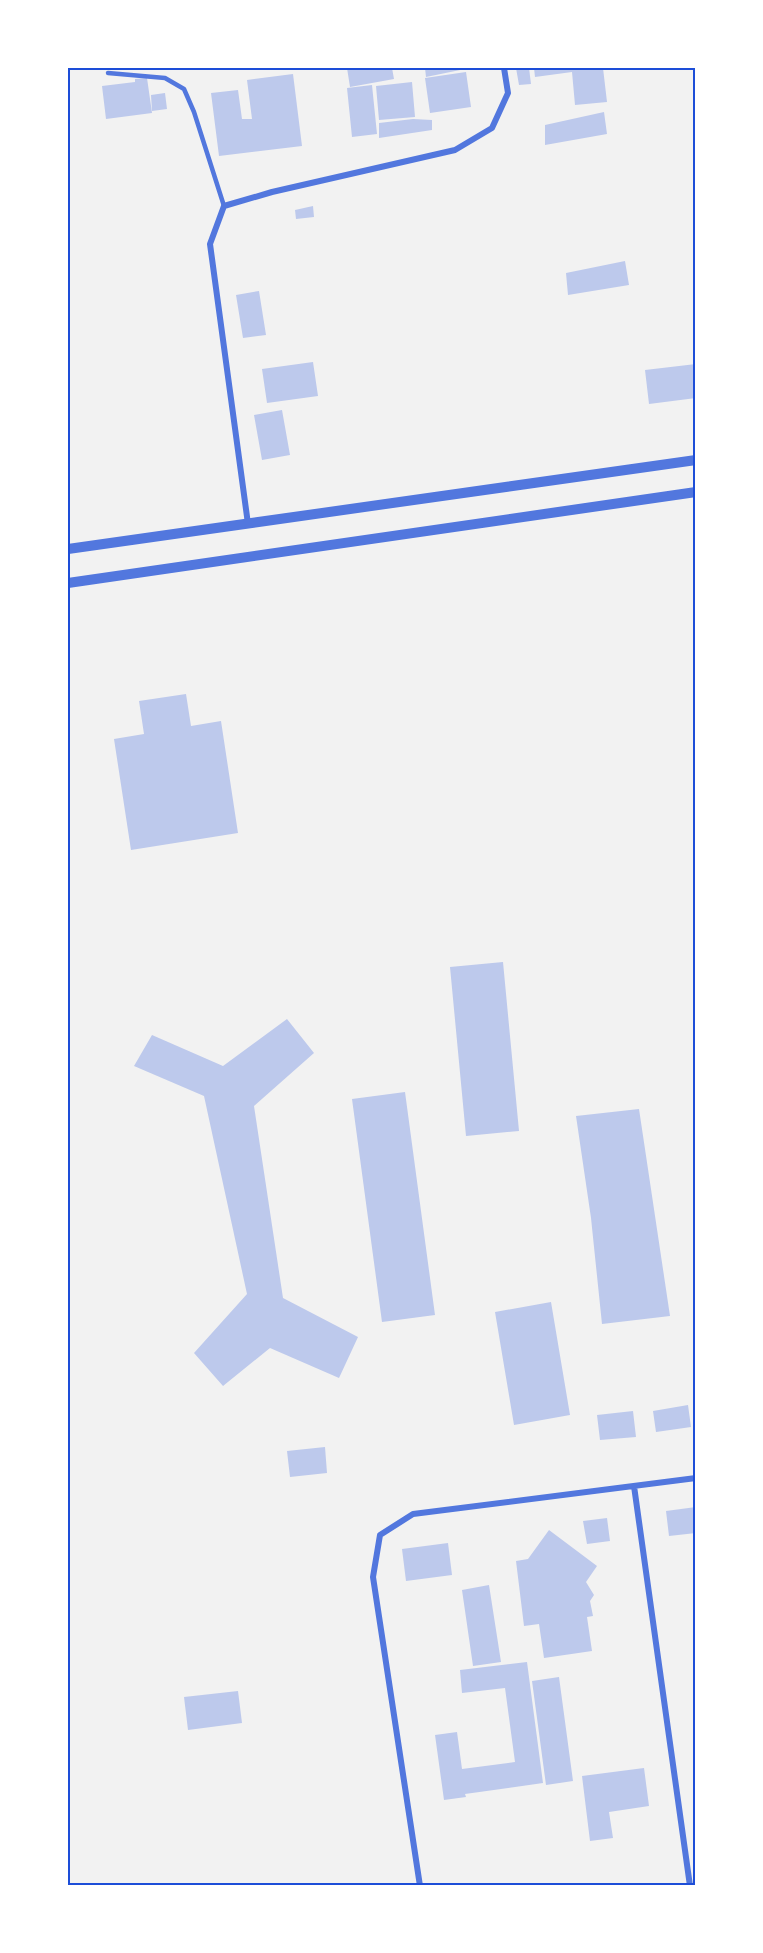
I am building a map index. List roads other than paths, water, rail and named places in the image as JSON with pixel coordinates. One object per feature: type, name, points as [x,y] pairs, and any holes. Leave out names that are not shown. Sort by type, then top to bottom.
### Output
[{"type":"street","points":[[248,524],[210,244],[224,206],[272,192],[455,150],[492,128],[508,93],[504,68]]},
{"type":"street","points":[[68,549],[696,460]]},
{"type":"street","points":[[68,583],[696,492]]},
{"type":"street","points":[[420,1886],[373,1576],[380,1535],[413,1514],[696,1478]]},
{"type":"street","points":[[634,1486],[690,1886]]},
{"type":"lane","points":[[108,73],[165,78],[184,89],[194,112],[224,206]]}]
